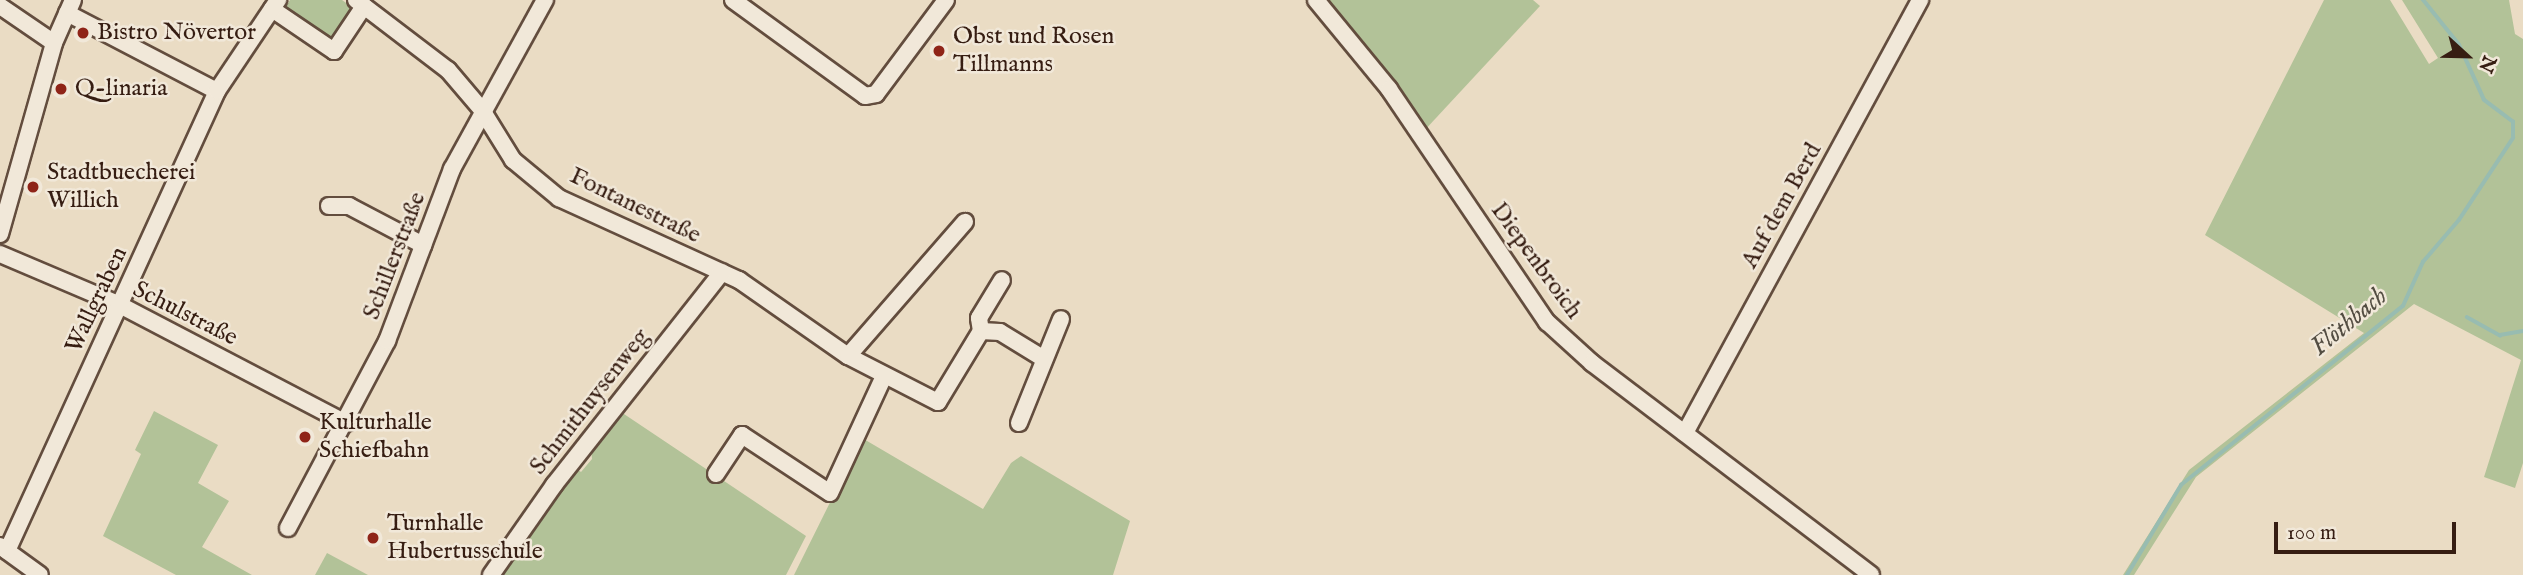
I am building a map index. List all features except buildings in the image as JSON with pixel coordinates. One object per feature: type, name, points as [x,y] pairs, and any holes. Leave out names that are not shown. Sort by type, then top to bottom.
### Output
[{"type":"street","name":"Schillerstraße","points":[[288,528],[346,423],[387,341],[423,245],[482,110],[545,0]]},
{"type":"street","points":[[733,0],[865,96],[876,94],[946,0]]},
{"type":"street","name":"Diepenbroich","points":[[1316,0],[1389,89],[1547,322],[1685,433],[1871,575]]},
{"type":"street","name":"Auf dem Berd","points":[[1685,433],[1920,0]]},
{"type":"street","points":[[275,3],[334,51],[363,5]]},
{"type":"street","name":"Wallgraben","points":[[4,548],[120,305],[217,91],[275,3]]},
{"type":"street","name":"Fontanestraße","points":[[363,5],[448,70],[482,110],[513,160],[559,198],[636,237],[722,272],[848,356],[884,376],[900,379],[938,402],[981,331],[979,318],[1002,280]]},
{"type":"street","points":[[0,6],[54,43]]},
{"type":"street","points":[[0,234],[54,43],[70,7],[217,91]]},
{"type":"street","points":[[329,206],[349,206],[423,245]]},
{"type":"street","points":[[848,356],[964,222]]},
{"type":"street","name":"Schulstraße","points":[[0,254],[120,305],[346,423]]},
{"type":"street","name":"Schmithuysenweg","points":[[495,569],[722,272]]},
{"type":"street","points":[[1019,423],[1060,319]]},
{"type":"street","points":[[981,331],[1000,332],[1044,359]]},
{"type":"street","points":[[716,474],[742,435],[830,493],[884,376]]},
{"type":"street","points":[[4,548],[40,575]]},
{"type":"green space","points":[[290,0],[342,0],[356,10],[333,46],[283,11]]},
{"type":"green space","points":[[1323,0],[1533,0],[1540,6],[1423,132]]},
{"type":"green space","points":[[2324,0],[2390,0],[2429,64],[2438,58],[2402,0],[2509,0],[2515,34],[2523,39],[2523,463],[2515,488],[2484,477],[2521,360],[2414,304],[2196,477],[2134,575],[2123,575],[2189,470],[2364,333],[2205,235]]},
{"type":"green space","points":[[618,410],[806,536],[786,575],[497,575],[573,466],[581,472],[592,459],[591,448]]},
{"type":"green space","points":[[154,411],[218,445],[198,483],[229,501],[202,547],[252,575],[176,575],[103,536],[141,454],[135,450]]},
{"type":"green space","points":[[862,438],[983,509],[1011,463],[1021,456],[1130,521],[1113,575],[794,575]]},
{"type":"green space","points":[[327,553],[368,575],[315,575]]},
{"type":"waterway","name":"Flöthbach","points":[[2127,575],[2181,485],[2403,306],[2423,262],[2459,220],[2513,138],[2513,122],[2484,100],[2459,45],[2423,0]]},
{"type":"waterway","points":[[2467,317],[2500,335],[2523,331]]},
{"type":"place","name":"Bistro Növertor","points":[[83,33]]},
{"type":"place","name":"Obst und Rosen Tillmanns","points":[[939,51]]},
{"type":"place","name":"Q-linaria","points":[[61,89]]},
{"type":"place","name":"Stadtbuecherei Willich","points":[[33,187]]},
{"type":"place","name":"Kulturhalle Schiefbahn","points":[[305,437]]},
{"type":"place","name":"Turnhalle Hubertusschule","points":[[373,538]]}]
